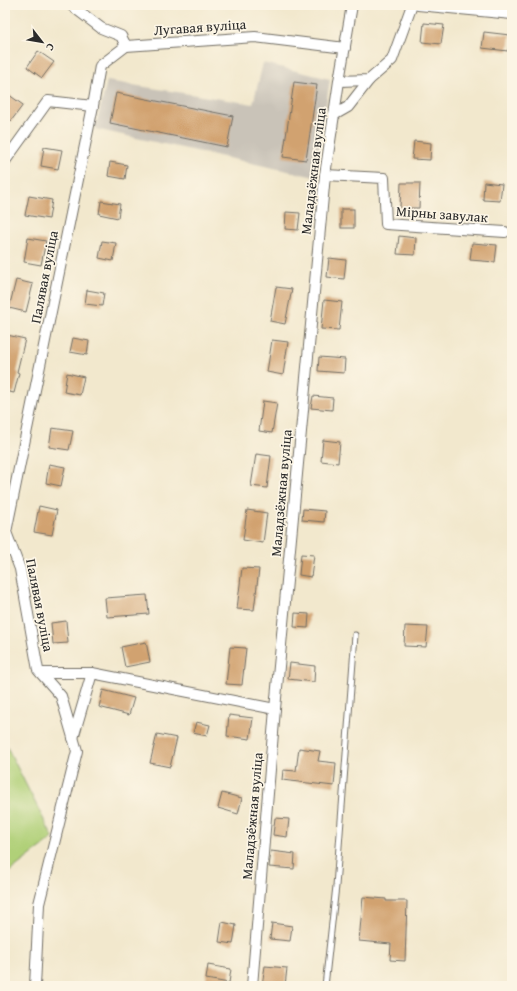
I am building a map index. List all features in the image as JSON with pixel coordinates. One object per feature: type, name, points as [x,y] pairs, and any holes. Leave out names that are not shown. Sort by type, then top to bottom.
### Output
[{"type":"street","points":[[71,5],[101,28],[121,36],[126,46]]},
{"type":"street","name":"Маладзёжная вуліца","points":[[252,986],[275,709],[325,175],[352,5]]},
{"type":"street","points":[[334,115],[348,106],[369,80],[392,60],[412,5]]},
{"type":"street","points":[[418,5],[512,14]]},
{"type":"street","name":"Лугавая вуліца","points":[[126,46],[255,37],[345,48]]},
{"type":"street","name":"Палявая вуліца","points":[[35,986],[39,904],[77,751],[61,696],[38,670],[20,569],[10,554],[6,532],[100,66],[126,46]]},
{"type":"street","points":[[339,81],[369,80]]},
{"type":"street","points":[[5,161],[48,101],[93,106]]},
{"type":"street","name":"Мірны завулак","points":[[325,175],[384,178],[386,224],[505,232]]},
{"type":"street","points":[[41,673],[92,673],[275,709]]},
{"type":"street","points":[[73,738],[92,673]]},
{"type":"lane","points":[[325,986],[336,886],[355,635]]},
{"type":"shaded area","points":[[263,63],[330,79],[315,177],[95,129],[107,81],[253,104]]},
{"type":"green space","points":[[5,743],[53,838],[5,875]]},
{"type":"building","points":[[424,23],[444,25],[441,44],[422,42]]},
{"type":"building","points":[[484,32],[510,35],[508,51],[482,48]]},
{"type":"building","points":[[38,51],[54,62],[42,78],[27,67]]},
{"type":"building","points":[[294,82],[317,85],[306,160],[283,157]]},
{"type":"building","points":[[5,92],[23,105],[11,121],[5,116]]},
{"type":"building","points":[[116,93],[233,116],[227,147],[110,123]]},
{"type":"building","points":[[414,141],[431,143],[430,160],[412,159]]},
{"type":"building","points":[[44,147],[62,150],[58,169],[41,166]]},
{"type":"building","points":[[110,162],[127,165],[125,179],[108,176]]},
{"type":"building","points":[[484,182],[502,184],[500,201],[483,200]]},
{"type":"building","points":[[401,183],[420,183],[419,208],[400,208]]},
{"type":"building","points":[[29,196],[52,200],[49,219],[25,215]]},
{"type":"building","points":[[101,201],[120,204],[118,218],[99,214]]},
{"type":"building","points":[[341,209],[354,209],[354,228],[341,228]]},
{"type":"building","points":[[286,212],[300,213],[298,230],[285,229]]},
{"type":"building","points":[[399,236],[416,238],[415,255],[397,254]]},
{"type":"building","points":[[28,238],[46,241],[41,265],[24,262]]},
{"type":"building","points":[[102,241],[116,243],[113,261],[99,258]]},
{"type":"building","points":[[472,243],[497,245],[495,262],[470,260]]},
{"type":"building","points":[[329,258],[346,260],[344,279],[327,277]]},
{"type":"building","points":[[16,280],[33,284],[26,312],[9,308]]},
{"type":"building","points":[[276,287],[292,289],[285,324],[270,321]]},
{"type":"building","points":[[87,290],[104,293],[102,306],[85,304]]},
{"type":"building","points":[[324,300],[342,302],[339,330],[321,329]]},
{"type":"building","points":[[7,335],[25,339],[17,372],[19,373],[14,393],[5,391],[5,343]]},
{"type":"building","points":[[73,338],[89,341],[87,355],[70,352]]},
{"type":"building","points":[[272,340],[288,342],[283,375],[267,372]]},
{"type":"building","points":[[319,357],[345,359],[344,373],[318,371]]},
{"type":"building","points":[[67,373],[84,377],[80,395],[64,392]]},
{"type":"building","points":[[313,396],[333,398],[332,410],[311,408]]},
{"type":"building","points":[[263,401],[277,403],[272,433],[259,431]]},
{"type":"building","points":[[52,428],[73,431],[69,450],[49,447]]},
{"type":"building","points":[[323,440],[340,442],[338,463],[321,461]]},
{"type":"building","points":[[256,454],[271,456],[267,488],[251,486]]},
{"type":"building","points":[[49,464],[65,467],[61,486],[46,483]]},
{"type":"building","points":[[39,506],[57,510],[52,535],[34,532]]},
{"type":"building","points":[[303,509],[325,511],[324,522],[302,520]]},
{"type":"building","points":[[247,510],[267,513],[263,543],[243,540]]},
{"type":"building","points":[[301,554],[314,555],[311,577],[299,575]]},
{"type":"building","points":[[242,568],[259,569],[254,610],[237,609]]},
{"type":"building","points":[[147,595],[149,614],[107,617],[105,598]]},
{"type":"building","points":[[295,613],[309,614],[308,628],[294,627]]},
{"type":"building","points":[[66,621],[68,643],[53,644],[51,623]]},
{"type":"building","points":[[405,626],[428,627],[426,647],[404,646]]},
{"type":"building","points":[[146,642],[150,662],[125,667],[121,647]]},
{"type":"building","points":[[230,647],[246,648],[242,685],[226,684]]},
{"type":"building","points":[[290,663],[315,666],[314,682],[288,679]]},
{"type":"building","points":[[103,690],[134,698],[129,715],[99,707]]},
{"type":"building","points":[[229,715],[253,718],[250,739],[227,736]]},
{"type":"building","points":[[196,722],[210,725],[207,736],[193,733]]},
{"type":"building","points":[[157,734],[177,738],[170,767],[150,763]]},
{"type":"building","points":[[299,748],[320,751],[318,761],[336,763],[334,786],[282,780],[283,770],[296,771]]},
{"type":"building","points":[[222,793],[242,798],[238,814],[218,808]]},
{"type":"building","points":[[275,818],[289,819],[287,837],[273,835]]},
{"type":"building","points":[[271,851],[295,854],[294,869],[269,867]]},
{"type":"building","points":[[363,897],[386,899],[386,901],[407,901],[405,961],[390,960],[391,944],[359,941]]},
{"type":"building","points":[[222,922],[236,925],[233,944],[219,942]]},
{"type":"building","points":[[272,923],[292,926],[290,941],[270,939]]},
{"type":"building","points":[[208,965],[231,969],[229,983],[206,979]]},
{"type":"building","points":[[265,966],[287,968],[285,986],[262,986]]}]
